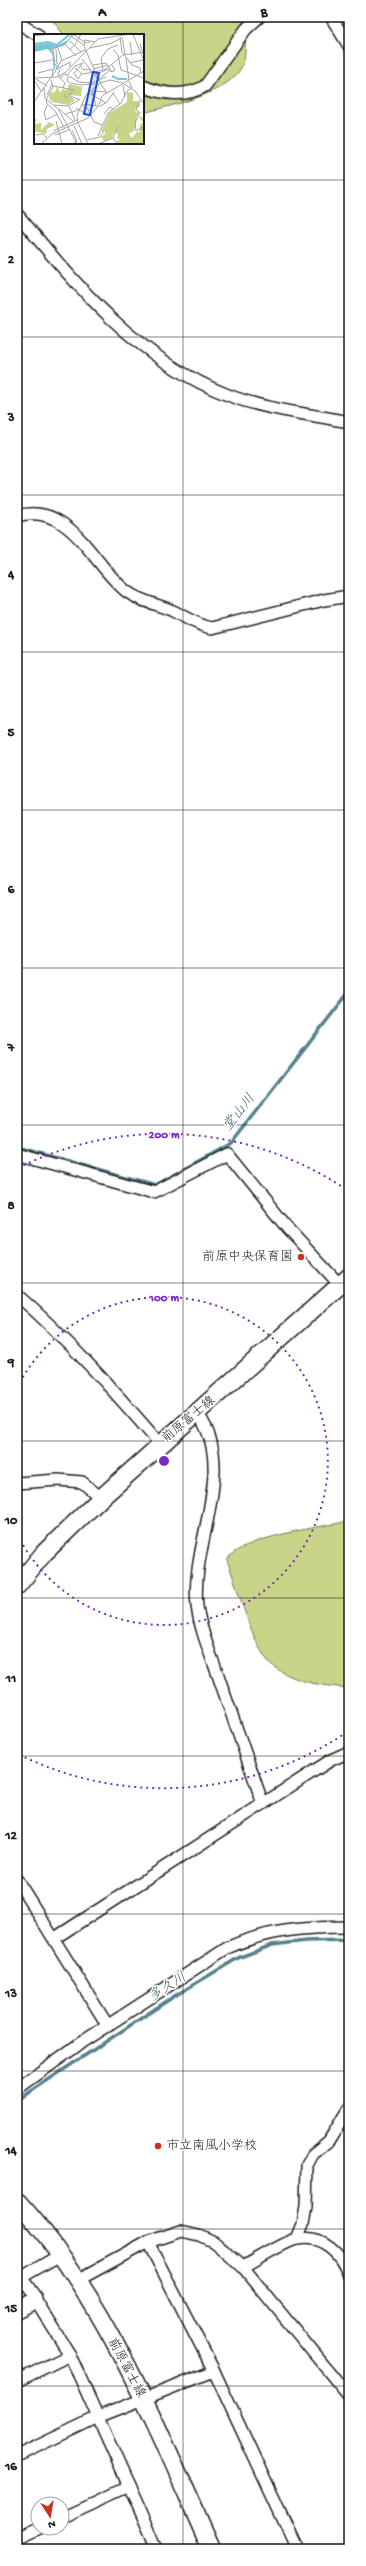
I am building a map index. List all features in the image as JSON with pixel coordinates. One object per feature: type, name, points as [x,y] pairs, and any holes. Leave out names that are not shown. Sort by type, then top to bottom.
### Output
[{"type":"main road","name":"前原富士線","points":[[17,1586],[44,1553],[101,1498],[160,1444],[198,1414],[345,1281]]},
{"type":"main road","name":"前原富士線","points":[[20,2207],[60,2254],[78,2280],[144,2399],[212,2549]]},
{"type":"street","points":[[144,86],[170,93],[182,94],[199,90],[205,86],[246,29],[258,17]]},
{"type":"street","points":[[331,17],[349,46]]},
{"type":"street","points":[[17,22],[36,34]]},
{"type":"street","points":[[17,214],[63,269],[97,305],[142,345],[166,362],[230,396],[349,422]]},
{"type":"street","points":[[17,516],[31,512],[45,514],[60,523],[85,545],[126,590],[145,602],[174,612],[197,625],[212,628],[324,600],[349,596]]},
{"type":"street","points":[[17,1154],[154,1192],[228,1154],[288,1229],[345,1281]]},
{"type":"street","points":[[17,1295],[44,1318],[160,1444]]},
{"type":"street","points":[[198,1414],[207,1426],[214,1448],[212,1489],[198,1576],[197,1605],[207,1645],[263,1804]]},
{"type":"street","points":[[17,1483],[58,1480],[82,1482],[101,1498]]},
{"type":"street","points":[[55,1938],[331,1760],[349,1752]]},
{"type":"street","points":[[17,1880],[55,1938],[108,2026]]},
{"type":"street","points":[[17,2089],[41,2070],[226,1948],[252,1937],[282,1930],[349,1927]]},
{"type":"street","points":[[296,2239],[303,2224],[306,2207],[307,2165],[313,2154],[329,2141],[349,2108]]},
{"type":"street","points":[[78,2280],[148,2242],[181,2231],[199,2235],[214,2242],[243,2267],[349,2396]]},
{"type":"street","points":[[243,2267],[296,2239],[322,2241],[332,2247],[343,2260],[349,2276]]},
{"type":"street","points":[[148,2242],[214,2370],[297,2549]]},
{"type":"street","points":[[17,2306],[36,2298],[19,2274],[60,2254]]},
{"type":"street","points":[[17,2312],[37,2302],[70,2355],[157,2549]]},
{"type":"street","points":[[17,2381],[70,2355]]},
{"type":"street","points":[[17,2456],[98,2417],[214,2370]]},
{"type":"street","points":[[70,2513],[129,2486]]},
{"type":"street","points":[[17,2538],[30,2532]]},
{"type":"green space","points":[[50,17],[245,17],[244,59],[243,64],[236,74],[214,91],[184,102],[144,113],[144,34],[63,34]]},
{"type":"green space","points":[[349,1521],[349,1688],[329,1686],[298,1679],[279,1670],[271,1664],[264,1656],[252,1631],[227,1560],[235,1552],[264,1539]]},
{"type":"waterway","name":"堂山川","points":[[17,1147],[155,1185],[231,1143],[349,992]]},
{"type":"waterway","name":"多久川","points":[[17,2102],[173,1997],[238,1958],[272,1945],[306,1941],[349,1940]]},
{"type":"place","name":"前原中央保育園","points":[[301,1257]]},
{"type":"place","name":"市立南風小学校","points":[[158,2146]]}]
